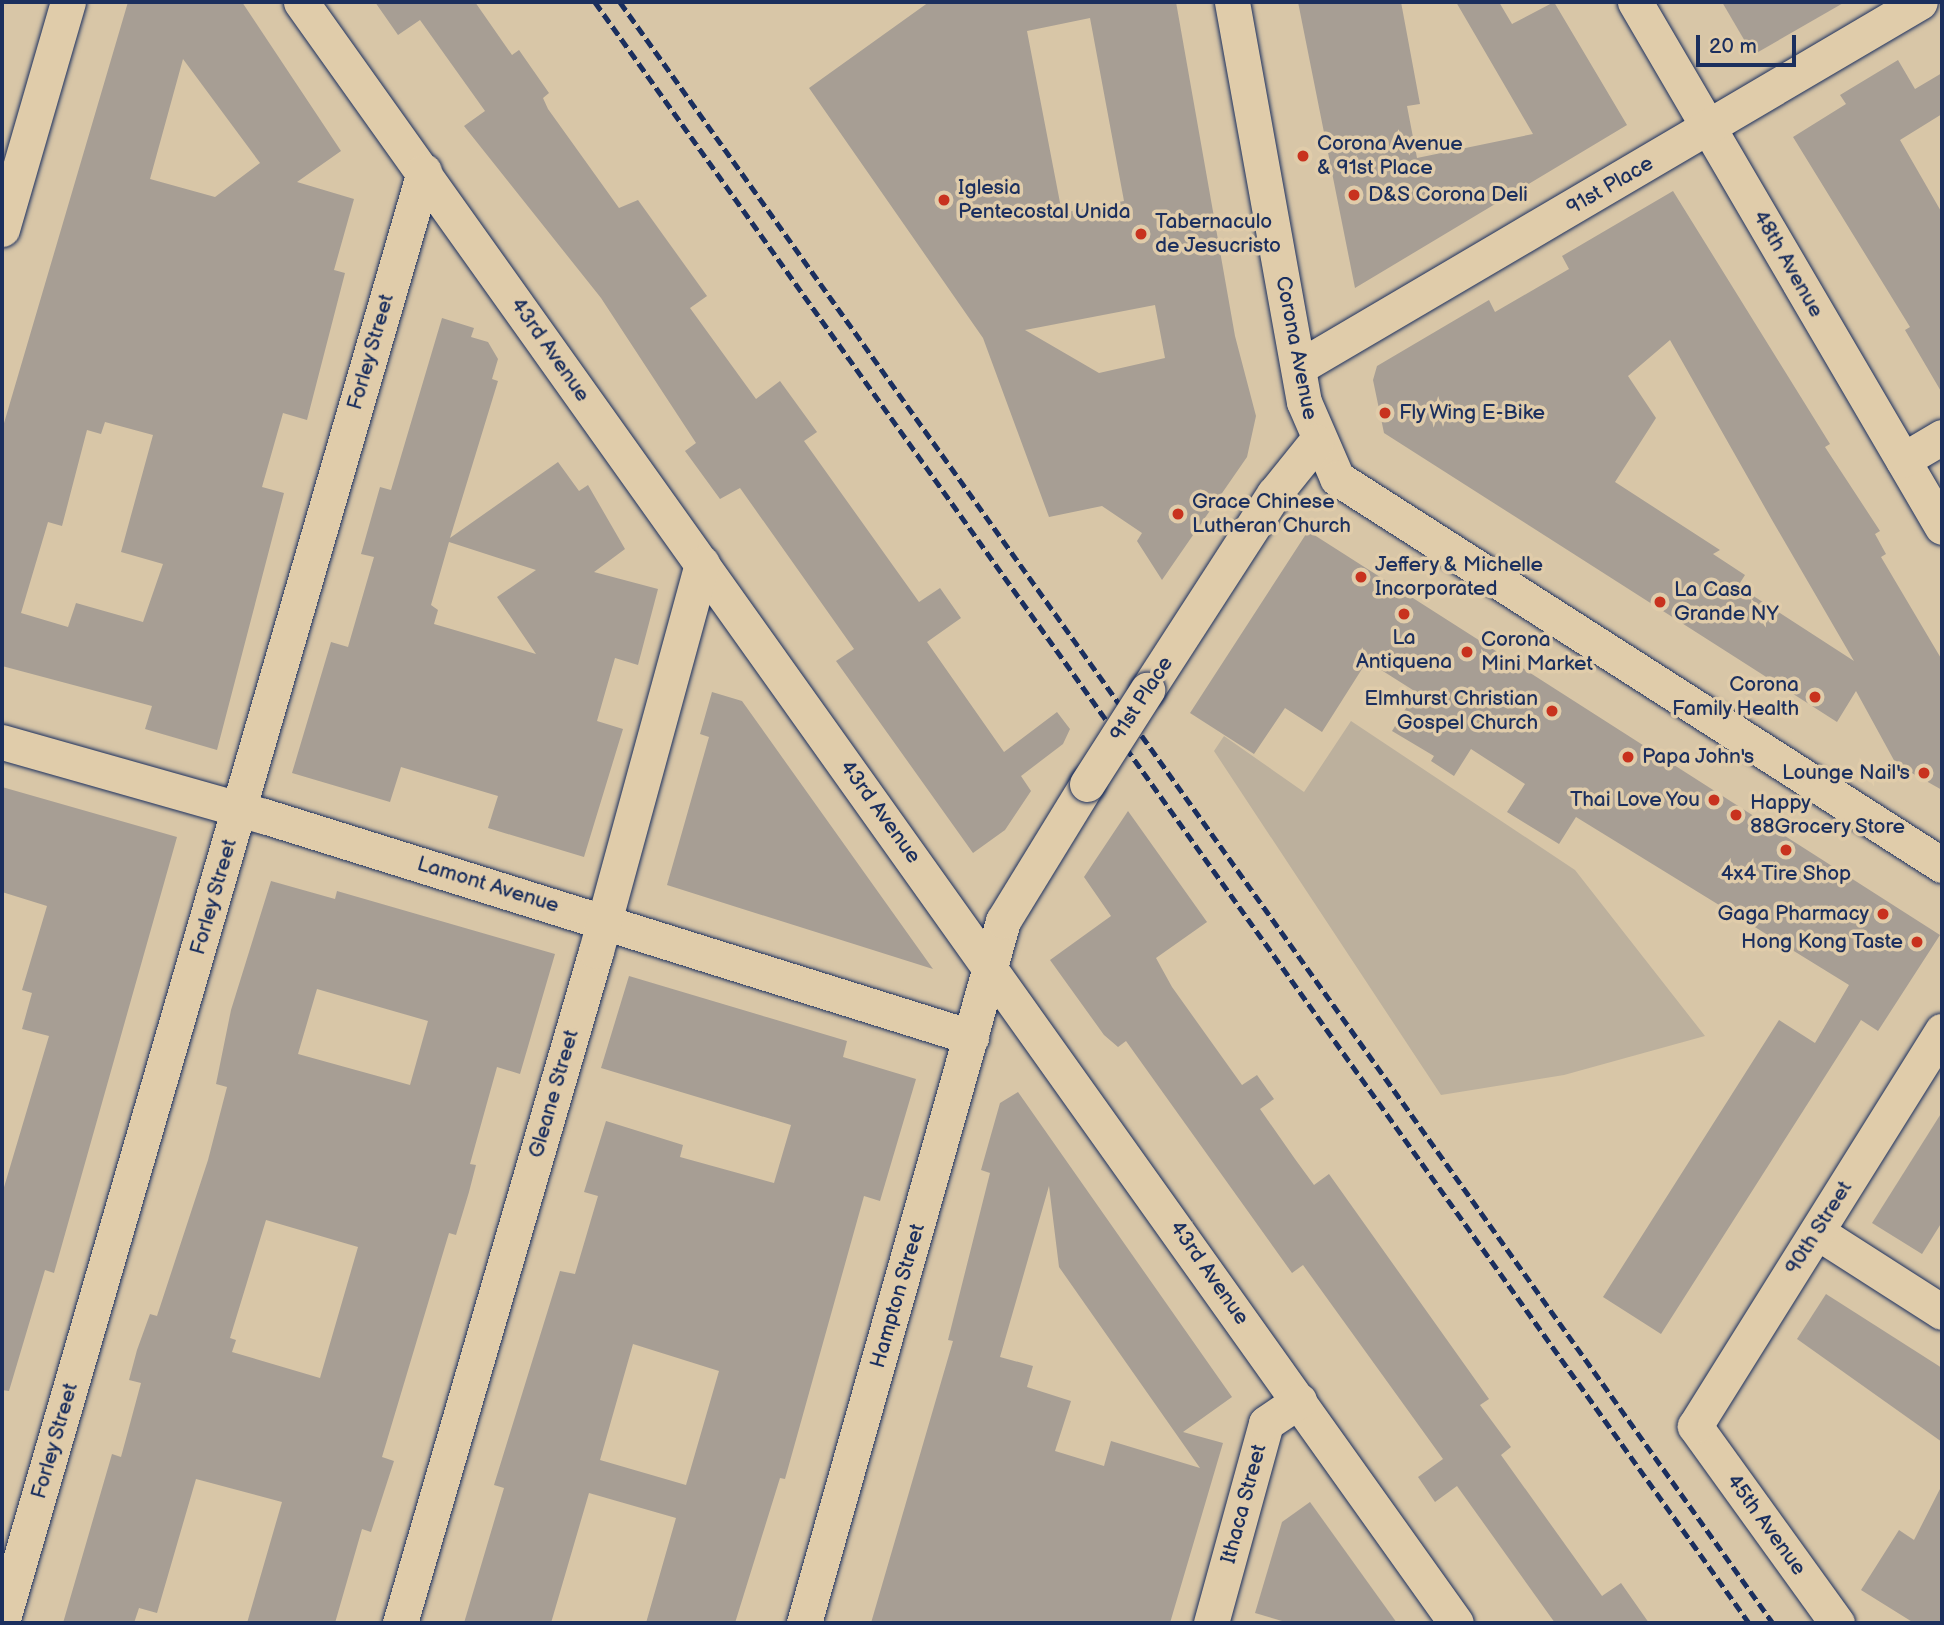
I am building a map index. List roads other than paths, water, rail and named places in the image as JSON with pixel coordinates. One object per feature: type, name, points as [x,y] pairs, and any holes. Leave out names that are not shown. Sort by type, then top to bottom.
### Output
[{"type":"street","points":[[2,229],[68,2]]},
{"type":"street","name":"43rd Avenue","points":[[301,2],[424,170],[1456,1623]]},
{"type":"street","name":"Corona Avenue","points":[[1232,2],[1299,368],[1316,442],[1353,492],[1942,865]]},
{"type":"street","name":"48th Avenue","points":[[1635,2],[1942,527]]},
{"type":"street","name":"91st Place","points":[[1299,368],[1709,129],[1920,2]]},
{"type":"street","name":"Forley Street","points":[[2,1622],[424,170]]},
{"type":"street","points":[[1903,460],[1942,437]]},
{"type":"street","name":"91st Place","points":[[991,969],[1003,921],[1087,784],[1275,494],[1316,442]]},
{"type":"street","name":"Gleane Street","points":[[400,1623],[604,921],[702,564]]},
{"type":"street","name":"Lamont Avenue","points":[[2,742],[240,809],[971,1037]]},
{"type":"street","name":"Hampton Street","points":[[804,1623],[991,969]]},
{"type":"street","name":"90th Street","points":[[1695,1426],[1942,1031]]},
{"type":"street","points":[[1817,1231],[1942,1312]]},
{"type":"street","name":"Ithaca Street","points":[[1211,1623],[1266,1423],[1299,1401]]},
{"type":"street","name":"45th Avenue","points":[[1695,1426],[1837,1623]]},
{"type":"railway","points":[[595,2],[1749,1623]]},
{"type":"railway","points":[[620,2],[1773,1623]]},
{"type":"place","name":"Corona Avenue & 91st Place","points":[[1303,156]]},
{"type":"place","name":"D&S Corona Deli","points":[[1354,195]]},
{"type":"place","name":"Iglesia Pentecostal Unida","points":[[944,200]]},
{"type":"place","name":"Tabernaculo de Jesucristo","points":[[1141,234]]},
{"type":"place","name":"Fly Wing E-Bike","points":[[1385,413]]},
{"type":"place","name":"Grace Chinese Lutheran Church","points":[[1178,514]]},
{"type":"place","name":"Jeffery & Michelle Incorporated","points":[[1361,577]]},
{"type":"place","name":"La Casa Grande NY","points":[[1660,602]]},
{"type":"place","name":"La Antiquena","points":[[1404,614]]},
{"type":"place","name":"Corona Mini Market","points":[[1467,652]]},
{"type":"place","name":"Corona Family Health","points":[[1815,697]]},
{"type":"place","name":"Elmhurst Christian Gospel Church","points":[[1552,711]]},
{"type":"place","name":"Papa John's","points":[[1628,757]]},
{"type":"place","name":"Lounge Nail's","points":[[1924,773]]},
{"type":"place","name":"Thai Love You","points":[[1714,800]]},
{"type":"place","name":"Happy 88Grocery Store","points":[[1736,815]]},
{"type":"place","name":"4x4 Tire Shop","points":[[1786,850]]},
{"type":"place","name":"Gaga Pharmacy","points":[[1883,914]]},
{"type":"place","name":"Hong Kong Taste","points":[[1917,942]]}]
